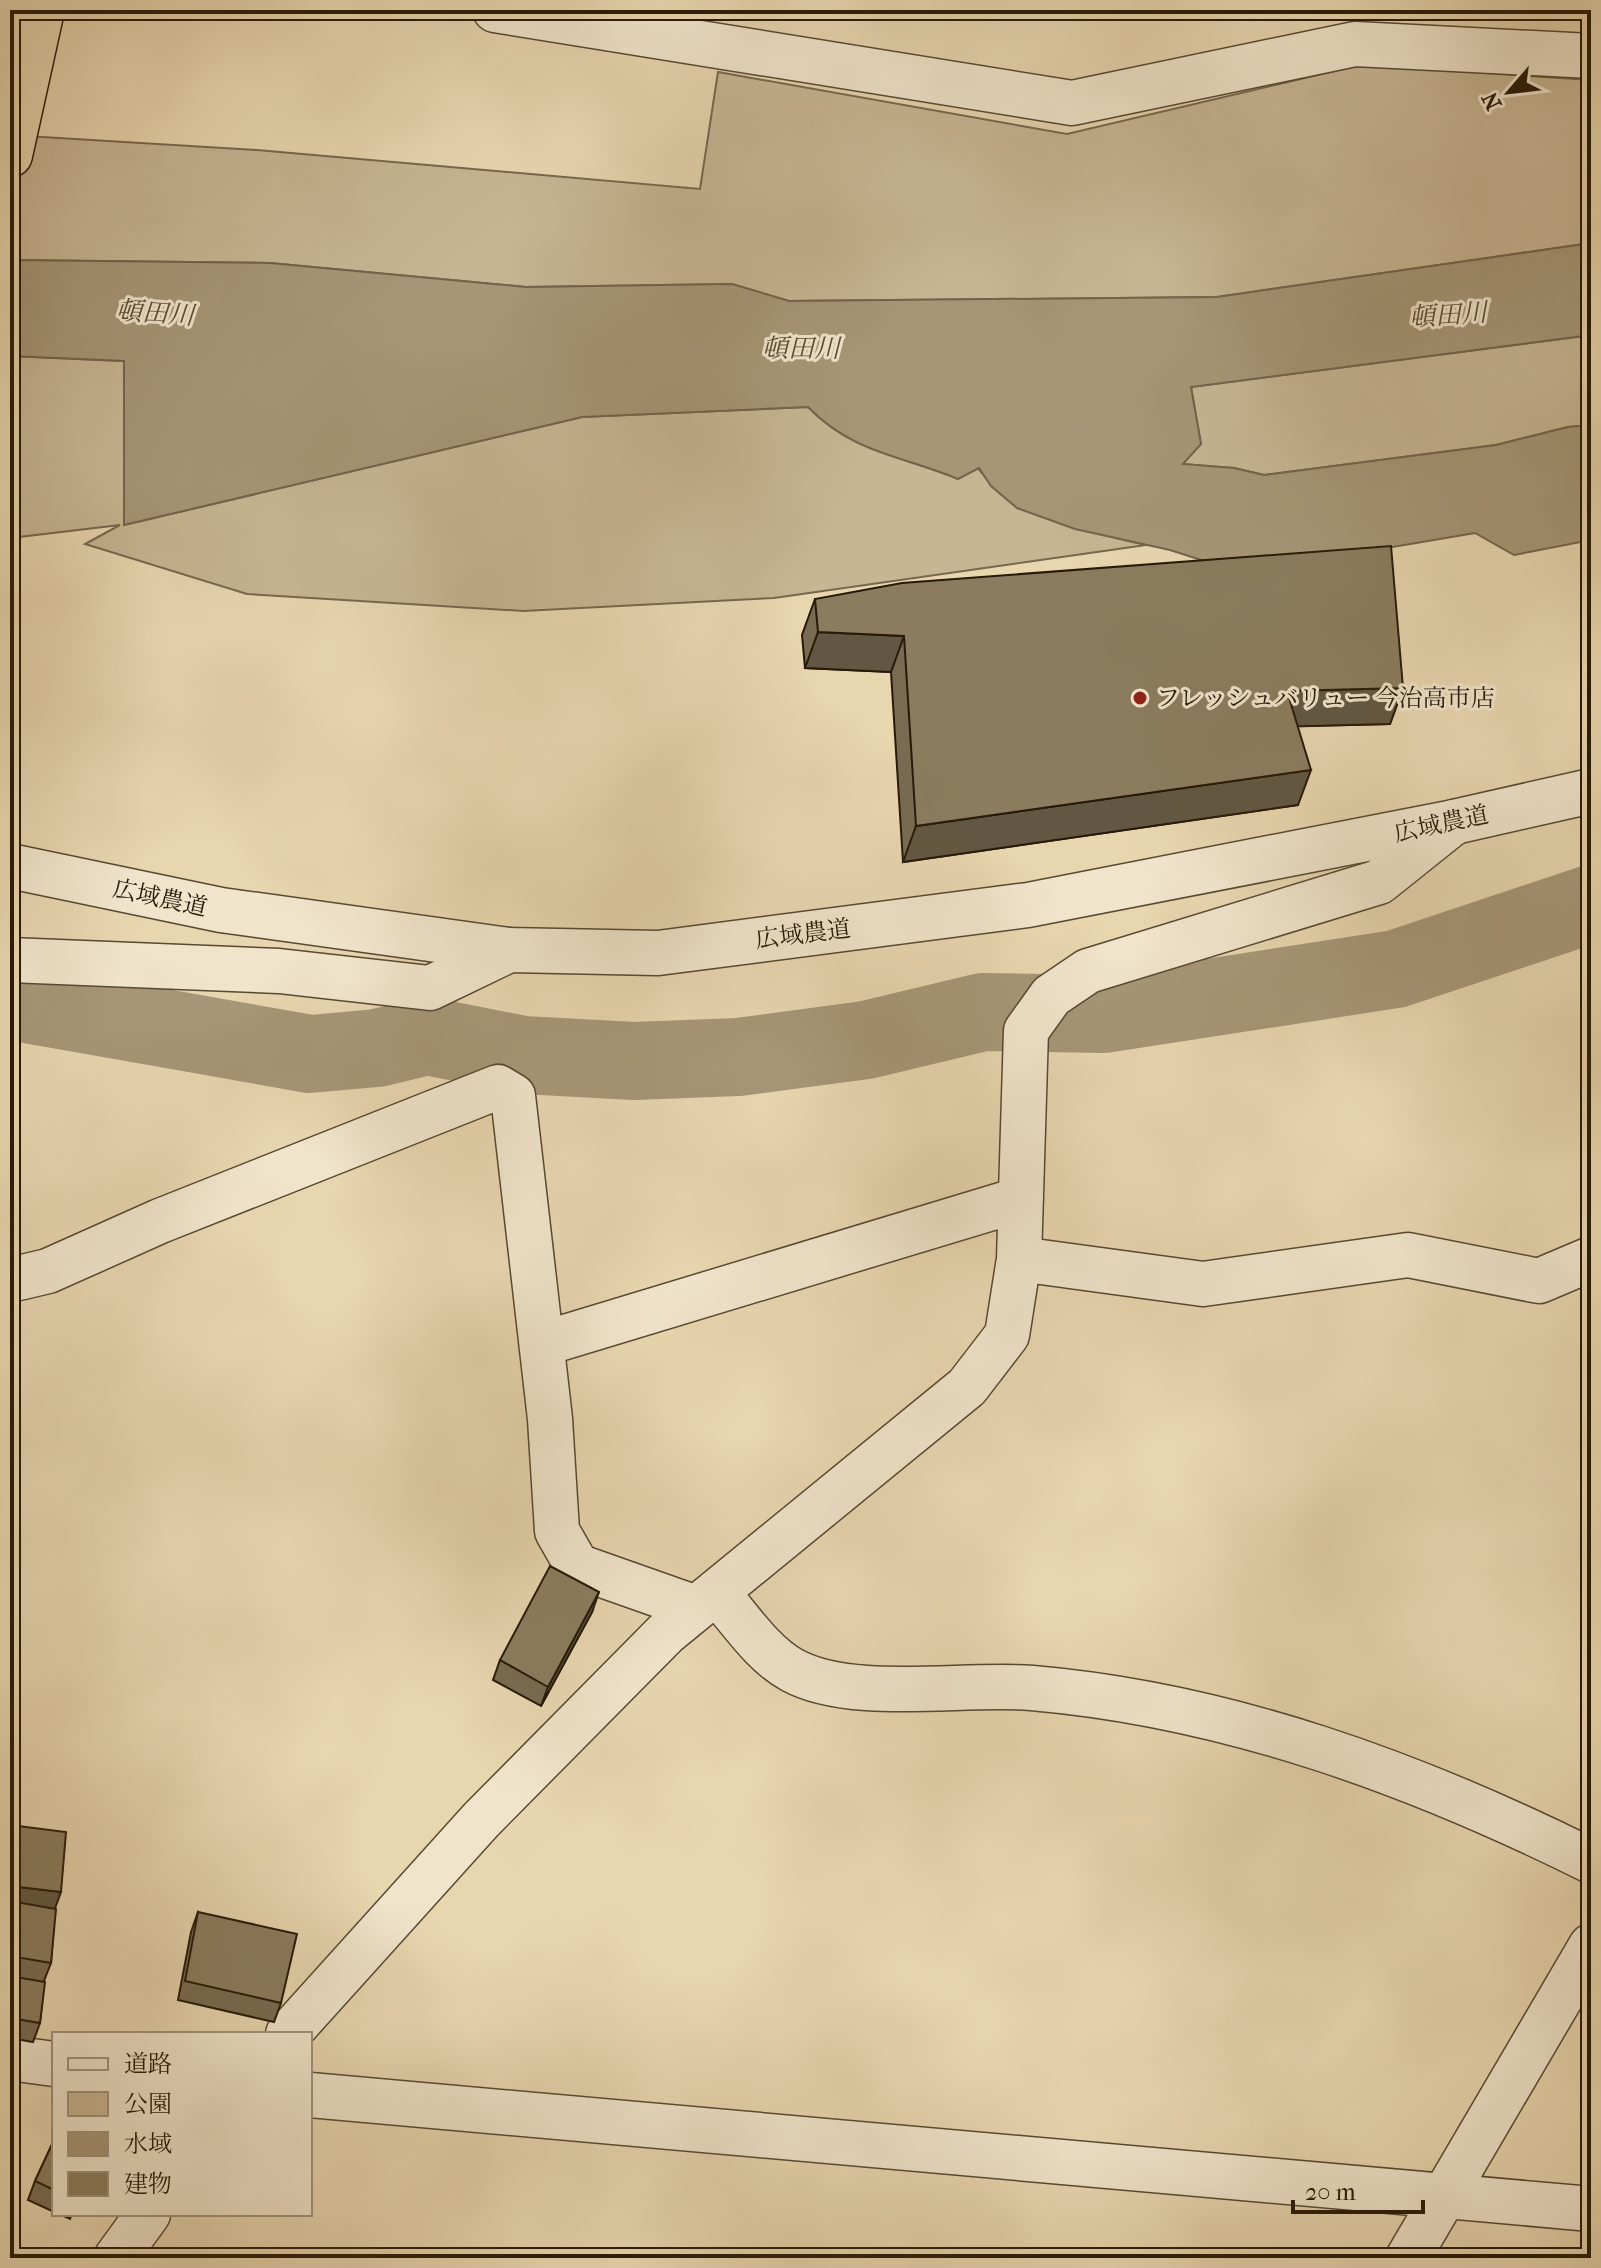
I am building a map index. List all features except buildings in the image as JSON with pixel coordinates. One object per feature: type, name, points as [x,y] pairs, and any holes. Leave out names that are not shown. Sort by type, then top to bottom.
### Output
[{"type":"highway","points":[[10,155],[42,10]]},
{"type":"street","points":[[495,10],[1072,103],[1355,44],[1591,56]]},
{"type":"street","name":"広域農道","points":[[10,866],[221,910],[509,950],[658,953],[1028,905],[1454,822],[1591,791]]},
{"type":"street","points":[[290,2032],[481,1820],[666,1633],[967,1387],[1007,1335],[1019,1259],[1026,1031],[1051,996],[1088,971],[1379,882],[1454,822]]},
{"type":"street","points":[[10,960],[279,971],[430,988],[509,950]]},
{"type":"street","points":[[10,1280],[48,1271],[160,1221],[498,1087],[513,1096],[542,1344],[557,1531],[577,1566],[706,1600],[792,1670],[826,1681],[895,1689],[1031,1688],[1206,1715],[1316,1746],[1416,1782],[1591,1861]]},
{"type":"street","points":[[542,1344],[1021,1199]]},
{"type":"street","points":[[1019,1259],[1203,1284],[1408,1255],[1539,1281],[1591,1259]]},
{"type":"street","points":[[1408,2258],[1591,1946]]},
{"type":"street","points":[[10,2058],[52,2064]]},
{"type":"street","points":[[312,2095],[1591,2209]]},
{"type":"street","points":[[116,2258],[147,2216]]},
{"type":"green space","points":[[1360,65],[1591,80],[1591,243],[1217,297],[789,301],[732,284],[526,287],[270,263],[10,260],[10,135],[257,150],[700,189],[718,72],[1067,134]]},
{"type":"green space","points":[[1591,335],[1591,425],[1568,427],[1496,445],[1264,475],[1234,468],[1182,464],[1201,444],[1191,387]]},
{"type":"green space","points":[[10,356],[124,361],[124,525],[582,417],[808,407],[843,435],[879,452],[958,479],[978,468],[1010,498],[1031,509],[1078,527],[1146,545],[774,598],[523,611],[247,594],[85,544],[120,525],[10,538]]},
{"type":"water","name":"頓田川","points":[[1591,243],[1591,335],[1191,387],[1201,444],[1183,464],[1234,468],[1264,475],[1496,445],[1568,427],[1591,425],[1591,540],[1514,555],[1475,533],[1369,551],[1226,568],[1170,550],[1075,529],[1017,508],[991,486],[979,468],[958,479],[879,452],[843,435],[808,407],[582,417],[124,525],[124,361],[10,356],[10,260],[270,263],[526,287],[732,284],[789,301],[1217,297]]},
{"type":"waterway","points":[[10,1001],[310,1054],[377,1048],[427,1036],[523,1055],[634,1061],[738,1057],[866,1040],[983,1012],[1104,1014],[1396,969],[1591,904]]},
{"type":"place","name":"フレッシュバリュー 今治高市店","points":[[1140,698]]}]
